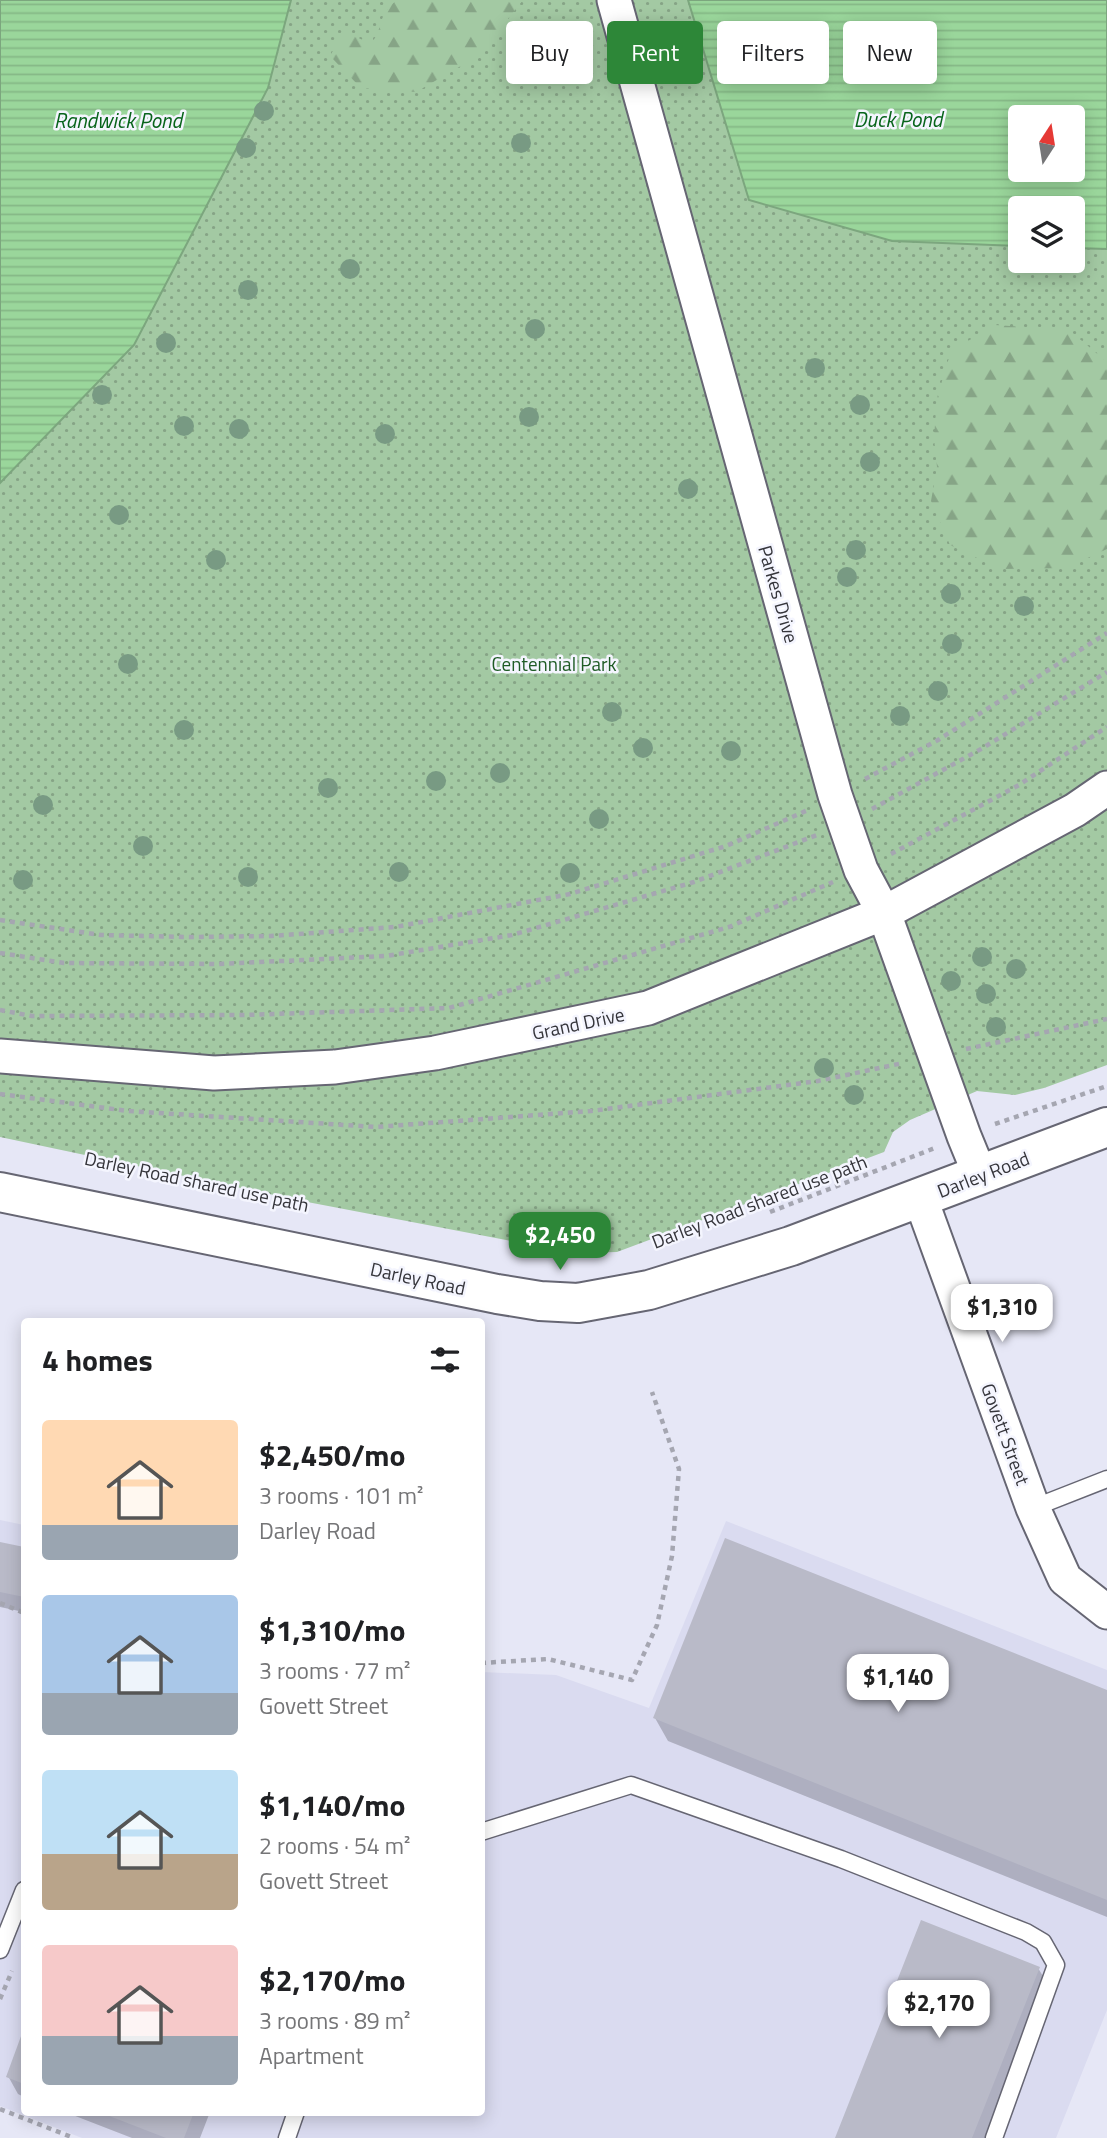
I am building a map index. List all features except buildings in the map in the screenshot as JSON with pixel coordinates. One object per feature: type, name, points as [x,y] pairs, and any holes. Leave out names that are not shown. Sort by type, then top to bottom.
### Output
[{"type":"main road","name":"Darley Road","points":[[0,1192],[497,1294],[540,1301],[578,1303],[649,1290],[791,1246],[1107,1127]]},
{"type":"street","name":"Parkes Drive","points":[[614,0],[840,809],[861,870],[884,913],[980,1175]]},
{"type":"street","name":"Grand Drive","points":[[0,1056],[214,1073],[335,1067],[435,1053],[648,1008],[884,913],[1075,810],[1107,788]]},
{"type":"street","name":"Govett Street","points":[[920,1197],[1032,1508],[1065,1579],[1107,1612]]},
{"type":"lane","points":[[1032,1508],[1107,1479]]},
{"type":"lane","points":[[485,1831],[631,1785],[841,1859],[1035,1937],[1043,1942],[1056,1965],[994,2138]]},
{"type":"lane","points":[[0,1950],[21,1898]]},
{"type":"lane","points":[[287,2138],[295,2116]]},
{"type":"path","points":[[0,920],[101,935],[271,936],[396,927],[570,894],[726,846],[786,821],[840,809],[938,740],[1107,633]]},
{"type":"path","points":[[0,953],[64,963],[219,964],[386,956],[512,934],[694,882],[840,809],[981,749],[1107,672]]},
{"type":"path","points":[[0,1010],[32,1016],[244,1015],[449,1008],[729,927],[861,870],[1019,785],[1107,727]]},
{"type":"path","points":[[0,1094],[128,1111],[376,1127],[591,1111],[818,1082],[1107,1019]]},
{"type":"path","name":"Darley Road shared use path","points":[[770,1212],[964,1136],[1107,1086]]},
{"type":"path","points":[[485,1663],[548,1659],[632,1680],[657,1625],[672,1556],[676,1515],[679,1469],[652,1392]]},
{"type":"path","points":[[0,1604],[21,1612]]},
{"type":"path","points":[[0,2109],[74,2138]]},
{"type":"shaded area","points":[[0,1520],[21,1524],[21,2114],[0,2106]]},
{"type":"shaded area","points":[[726,1521],[1107,1670],[1107,2010],[1056,2138],[82,2138],[26,2116],[485,2116],[485,1672],[556,1675],[649,1708]]},
{"type":"green space","name":"Centennial Park","points":[[0,0],[1107,0],[1107,1065],[1044,1088],[1015,1095],[977,1091],[910,1120],[893,1132],[884,1152],[617,1252],[574,1253],[302,1201],[0,1137]]},
{"type":"green space","points":[[397,0],[523,0],[478,56],[416,92],[361,88],[330,56],[344,31],[371,44],[390,6]]},
{"type":"green space","points":[[995,325],[1069,330],[1107,362],[1107,549],[1066,568],[1000,569],[950,545],[931,501],[937,467],[934,438],[937,398],[951,351]]},
{"type":"water","name":"Randwick Pond","points":[[0,0],[291,0],[268,88],[134,345],[0,483]]},
{"type":"water","name":"Duck Pond","points":[[688,0],[1107,0],[1107,249],[1085,248],[1085,196],[1008,196],[1008,246],[892,241],[749,200],[703,49],[703,21],[694,21]]}]
